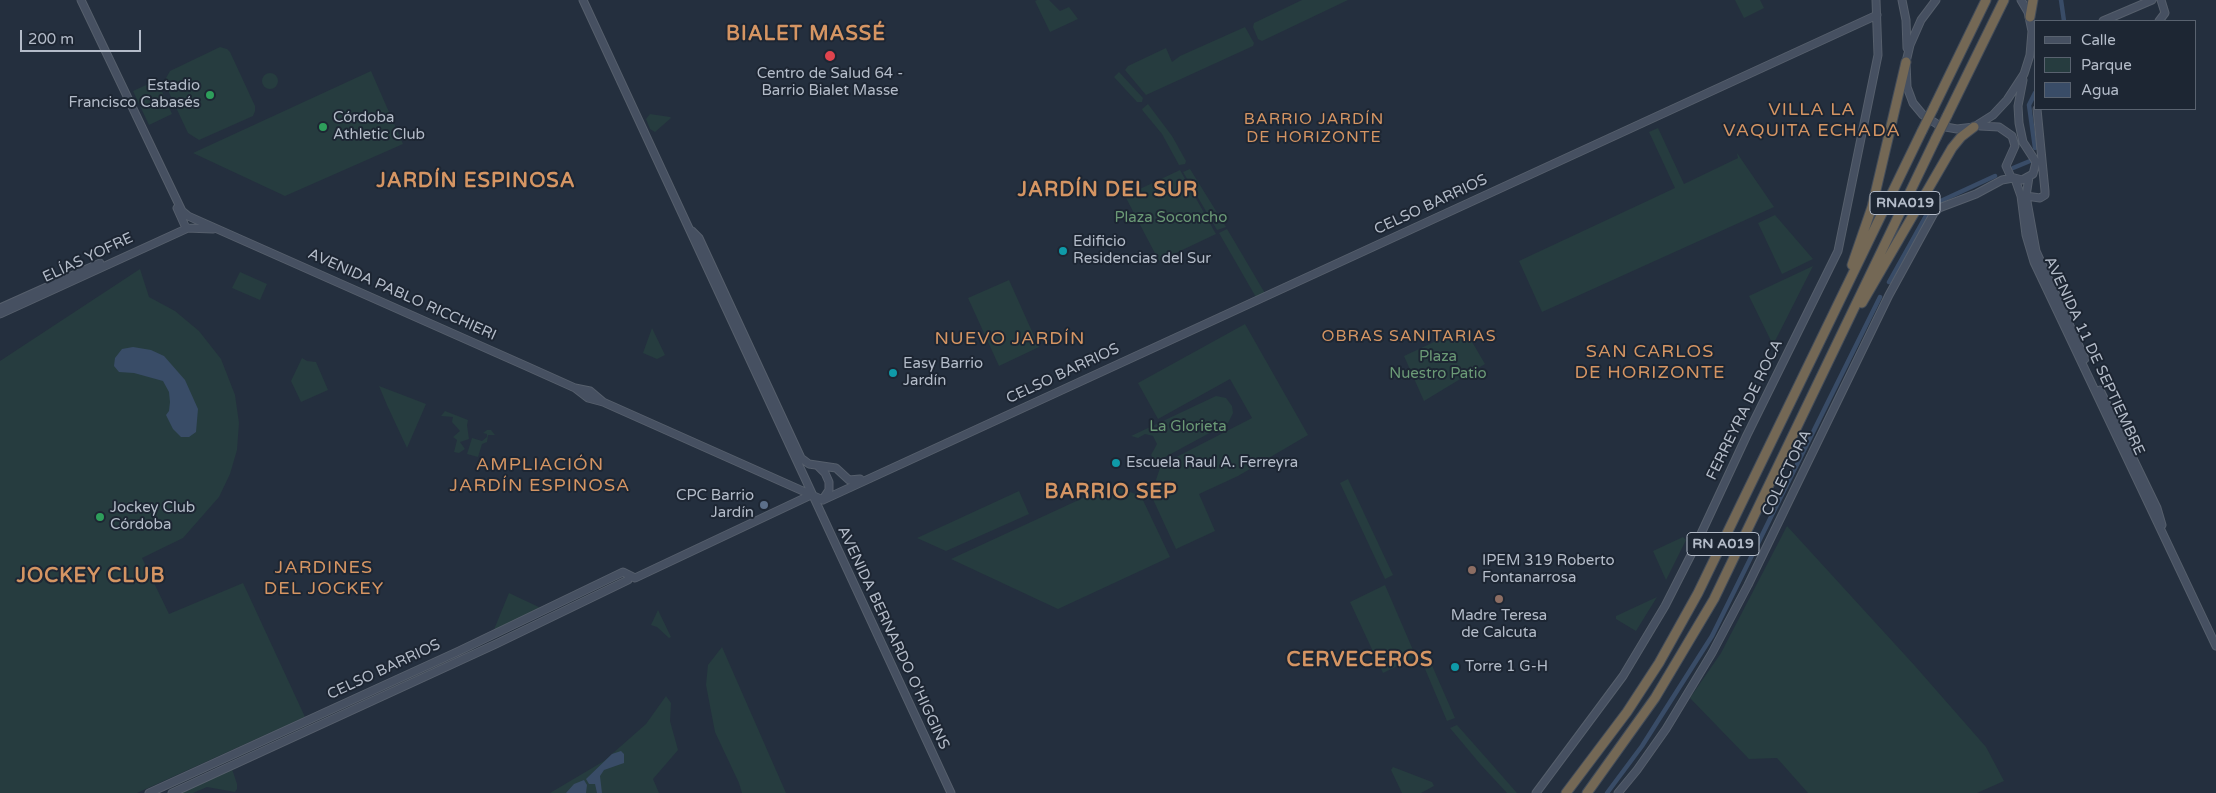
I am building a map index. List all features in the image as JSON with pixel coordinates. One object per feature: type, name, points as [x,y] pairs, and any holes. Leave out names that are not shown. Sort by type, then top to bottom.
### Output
[{"type":"highway","name":"RNA019","points":[[1849,276],[1986,0]]},
{"type":"highway","name":"RNA019","points":[[1876,271],[1936,138],[2004,0]]},
{"type":"highway","points":[[2032,21],[2033,0]]},
{"type":"highway","points":[[1859,255],[1874,201],[1906,59]]},
{"type":"highway","points":[[1876,271],[1952,148],[1961,137],[1975,127]]},
{"type":"highway","name":"RN A019","points":[[1587,793],[1651,704],[1700,624],[1737,552],[1841,335],[1876,271]]},
{"type":"highway","name":"RN A019","points":[[1566,793],[1627,712],[1674,638],[1708,574],[1801,382],[1849,276]]},
{"type":"main road","points":[[79,0],[188,222]]},
{"type":"main road","name":"AVENIDA BERNARDO O'HIGGINS","points":[[583,0],[781,424],[811,495],[878,633]]},
{"type":"main road","name":"FERREYRA DE ROCA","points":[[1536,793],[1623,676],[1665,606],[1838,251],[1878,55],[1876,0]]},
{"type":"main road","points":[[1902,0],[1906,20],[1908,93],[1919,111],[1935,123],[1946,128],[1995,126],[2008,131],[2014,141],[2006,164],[2008,172],[2014,178],[2022,180],[2029,178],[2036,166],[2022,137],[2019,123],[2018,106],[2030,55],[2032,21],[2021,0]]},
{"type":"main road","points":[[1906,59],[1922,20],[1936,0]]},
{"type":"main road","points":[[2105,20],[2152,0]]},
{"type":"main road","points":[[2160,20],[2164,13],[2161,0]]},
{"type":"main road","points":[[2112,20],[2139,6]]},
{"type":"main road","name":"CELSO BARRIOS","points":[[816,466],[836,468],[852,481],[857,481],[996,420],[1878,15]]},
{"type":"main road","points":[[1975,127],[1988,119],[2002,106],[2034,62]]},
{"type":"main road","points":[[2026,196],[2040,198],[2045,195],[2046,191],[2037,110]]},
{"type":"main road","points":[[2011,154],[2022,150],[2031,154]]},
{"type":"main road","name":"COLECTORA","points":[[1992,185],[2006,164]]},
{"type":"main road","name":"AVENIDA 11 DE SEPTIEMBRE","points":[[2014,178],[2020,190],[2026,235],[2034,262],[2216,646]]},
{"type":"main road","name":"COLECTORA","points":[[1618,793],[1637,770],[1666,728],[1712,653],[1748,585],[1888,295],[1934,213],[1939,208],[1976,194],[2002,180],[2014,178]]},
{"type":"main road","name":"AVENIDA 11 DE SEPTIEMBRE","points":[[2029,178],[2026,196],[2033,241],[2039,259],[2156,508],[2166,540]]},
{"type":"main road","name":"AVENIDA PABLO RICCHIERI","points":[[188,222],[217,229],[575,388],[584,396],[603,402],[811,495],[823,503]]},
{"type":"main road","name":"ELÍAS YOFRE","points":[[0,308],[136,249],[179,229],[188,222]]},
{"type":"main road","name":"ELÍAS YOFRE","points":[[0,314],[188,222]]},
{"type":"main road","name":"AVENIDA BERNARDO O'HIGGINS","points":[[690,228],[698,238],[801,458],[825,473],[829,482],[829,490],[823,503],[900,682],[955,793]]},
{"type":"main road","name":"CELSO BARRIOS","points":[[823,503],[840,492],[996,420]]},
{"type":"main road","points":[[781,424],[790,434]]},
{"type":"main road","points":[[806,484],[806,472],[816,466]]},
{"type":"main road","points":[[840,492],[846,485],[846,477]]},
{"type":"main road","name":"CELSO BARRIOS","points":[[150,793],[459,651],[623,572],[635,578],[811,495]]},
{"type":"main road","name":"CELSO BARRIOS","points":[[172,793],[496,644],[628,580],[629,575]]},
{"type":"main road","points":[[459,651],[488,640],[496,644]]},
{"type":"main road","points":[[436,661],[433,667],[437,671]]},
{"type":"main road","name":"AVENIDA BERNARDO O'HIGGINS","points":[[934,753],[950,793]]},
{"type":"main road","points":[[232,754],[236,763]]},
{"type":"green space","points":[[1049,0],[1060,11],[1069,7],[1078,19],[1050,32],[1035,1]]},
{"type":"green space","points":[[1302,0],[1348,0],[1262,41],[1258,39],[1253,27],[1254,23]]},
{"type":"green space","points":[[1735,0],[1760,0],[1764,8],[1744,18]]},
{"type":"green space","points":[[1245,27],[1254,43],[1253,46],[1146,95],[1125,70],[1128,66],[1166,48],[1172,62],[1180,56]]},
{"type":"green space","name":"Estadio Francisco Cabasés","points":[[220,47],[230,52],[255,106],[255,111],[253,116],[199,140],[188,133],[165,84],[166,78],[170,71]]},
{"type":"green space","name":"Córdoba Athletic Club","points":[[371,71],[403,144],[285,196],[193,153]]},
{"type":"green space","points":[[1119,72],[1143,98],[1142,102],[1137,102],[1114,77]]},
{"type":"green space","points":[[267,73],[273,73],[278,78],[276,87],[267,89],[262,84],[262,78]]},
{"type":"green space","points":[[157,80],[172,114],[149,125],[133,91]]},
{"type":"green space","points":[[1148,104],[1172,136],[1186,161],[1185,164],[1179,165],[1162,134],[1143,111],[1142,109]]},
{"type":"green space","points":[[650,114],[671,118],[655,132],[650,129],[646,119]]},
{"type":"green space","points":[[1658,128],[1684,184],[1738,158],[1737,153],[1774,207],[1542,312],[1519,261],[1675,188],[1649,132]]},
{"type":"green space","points":[[1190,169],[1226,227],[1217,230],[1183,172]]},
{"type":"green space","name":"Plaza Soconcho","points":[[1180,170],[1216,234],[1159,261],[1125,196]]},
{"type":"green space","points":[[1775,215],[1813,259],[1782,274],[1758,223]]},
{"type":"green space","points":[[1227,229],[1266,295],[1257,299],[1219,233]]},
{"type":"green space","points":[[1813,266],[1773,345],[1749,296]]},
{"type":"green space","name":"Jockey Club Córdoba","points":[[140,269],[149,297],[175,311],[199,331],[221,359],[235,395],[239,423],[237,450],[230,474],[219,497],[183,538],[142,558],[169,614],[243,583],[305,717],[137,793],[0,793],[0,361]]},
{"type":"green space","points":[[240,272],[267,284],[260,300],[232,288]]},
{"type":"green space","points":[[1009,280],[1039,347],[999,366],[968,298]]},
{"type":"green space","points":[[1245,324],[1308,435],[1238,476],[1199,494],[1215,531],[1176,549],[1151,495],[1161,465],[1252,418],[1230,379],[1158,419],[1138,383]]},
{"type":"green space","points":[[652,328],[665,355],[657,359],[643,353]]},
{"type":"green space","name":"Plaza Nuestro Patio","points":[[1464,328],[1485,364],[1424,401],[1404,356]]},
{"type":"green space","points":[[302,358],[307,361],[316,362],[328,390],[301,402],[291,381]]},
{"type":"green space","points":[[379,386],[426,404],[407,448],[387,405]]},
{"type":"green space","name":"La Glorieta","points":[[1216,396],[1226,398],[1232,406],[1233,413],[1228,423],[1156,462],[1151,455],[1157,444],[1153,436],[1145,434],[1138,438],[1131,436]]},
{"type":"green space","points":[[445,411],[468,420],[469,439],[460,442],[465,449],[459,453],[454,452],[457,440],[453,437],[460,431],[452,422],[453,417],[441,416]]},
{"type":"green space","points":[[491,430],[495,435],[488,435],[487,442],[482,444],[478,457],[467,454],[472,438],[482,441],[487,437],[487,434],[483,433]]},
{"type":"green space","points":[[1348,479],[1393,575],[1385,579],[1340,483]]},
{"type":"green space","points":[[1111,485],[1141,496],[1170,557],[1058,609],[951,559]]},
{"type":"green space","points":[[1019,491],[1029,514],[946,551],[917,538]]},
{"type":"green space","points":[[1787,526],[1986,747],[2004,781],[1977,793],[1808,793],[1777,758],[1749,759],[1690,698],[1721,653]]},
{"type":"green space","points":[[1683,537],[1686,540],[1666,580],[1653,551]]},
{"type":"green space","points":[[1385,585],[1416,657],[1383,673],[1350,602]]},
{"type":"green space","points":[[509,593],[543,609],[493,632]]},
{"type":"green space","points":[[1657,597],[1636,631],[1616,619],[1616,616]]},
{"type":"green space","points":[[658,610],[671,637],[669,638],[657,627],[651,625]]},
{"type":"green space","points":[[722,647],[786,793],[742,793],[715,732],[706,685],[708,665]]},
{"type":"green space","points":[[1427,654],[1455,718],[1447,721],[1420,657]]},
{"type":"green space","points":[[666,696],[671,703],[670,721],[678,750],[653,779],[659,793],[550,793],[604,761],[646,724]]},
{"type":"green space","points":[[1457,725],[1517,793],[1507,793],[1481,765],[1450,728]]},
{"type":"green space","points":[[1393,767],[1432,782],[1434,786],[1421,793],[1402,793],[1391,770]]},
{"type":"green space","points":[[232,769],[237,784],[235,792],[207,787],[193,793],[181,793]]},
{"type":"water","points":[[133,347],[151,350],[164,356],[185,380],[198,409],[196,432],[189,437],[181,437],[173,429],[166,415],[169,411],[170,402],[169,392],[163,381],[134,373],[119,372],[114,366],[115,358],[122,349]]},
{"type":"water","points":[[621,751],[624,754],[624,763],[604,770],[600,776],[602,793],[597,793],[595,784],[589,784],[586,779],[612,754]]},
{"type":"water","points":[[584,780],[587,785],[586,793],[566,793],[574,784]]},
{"type":"waterway","points":[[2061,0],[2064,20]]},
{"type":"waterway","points":[[2034,95],[2029,105],[2035,148]]},
{"type":"waterway","points":[[2013,168],[2030,161]]},
{"type":"waterway","points":[[1889,282],[1932,205],[1995,176]]},
{"type":"waterway","points":[[1607,793],[1642,746],[1712,636],[1880,297]]},
{"type":"place","name":"Centro de Salud 64 - Barrio Bialet Masse","points":[[830,56]]},
{"type":"place","name":"Estadio Francisco Cabasés","points":[[210,95]]},
{"type":"place","name":"Córdoba Athletic Club","points":[[323,127]]},
{"type":"place","name":"Edificio Residencias del Sur","points":[[1063,251]]},
{"type":"place","name":"Easy Barrio Jardín","points":[[893,373]]},
{"type":"place","name":"Escuela Raul A. Ferreyra","points":[[1116,463]]},
{"type":"place","name":"CPC Barrio Jardín","points":[[764,505]]},
{"type":"place","name":"Jockey Club Córdoba","points":[[100,517]]},
{"type":"place","name":"IPEM 319 Roberto Fontanarrosa","points":[[1472,570]]},
{"type":"place","name":"Madre Teresa de Calcuta","points":[[1499,599]]},
{"type":"place","name":"Torre 1 G-H","points":[[1455,667]]},
{"type":"district","name":"BIALET MASSÉ","points":[[806,35]]},
{"type":"district","name":"VILLA LA VAQUITA ECHADA","points":[[1812,120]]},
{"type":"district","name":"BARRIO JARDÍN DE HORIZONTE","points":[[1314,129]]},
{"type":"district","name":"JARDÍN ESPINOSA","points":[[476,182]]},
{"type":"district","name":"JARDÍN DEL SUR","points":[[1108,191]]},
{"type":"district","name":"OBRAS SANITARIAS","points":[[1409,337]]},
{"type":"district","name":"NUEVO JARDÍN","points":[[1010,339]]},
{"type":"district","name":"SAN CARLOS DE HORIZONTE","points":[[1650,362]]},
{"type":"district","name":"AMPLIACIÓN JARDÍN ESPINOSA","points":[[540,475]]},
{"type":"district","name":"BARRIO SEP","points":[[1111,493]]},
{"type":"district","name":"JOCKEY CLUB","points":[[91,577]]},
{"type":"district","name":"JARDINES DEL JOCKEY","points":[[324,578]]},
{"type":"district","name":"CERVECEROS","points":[[1360,661]]}]
